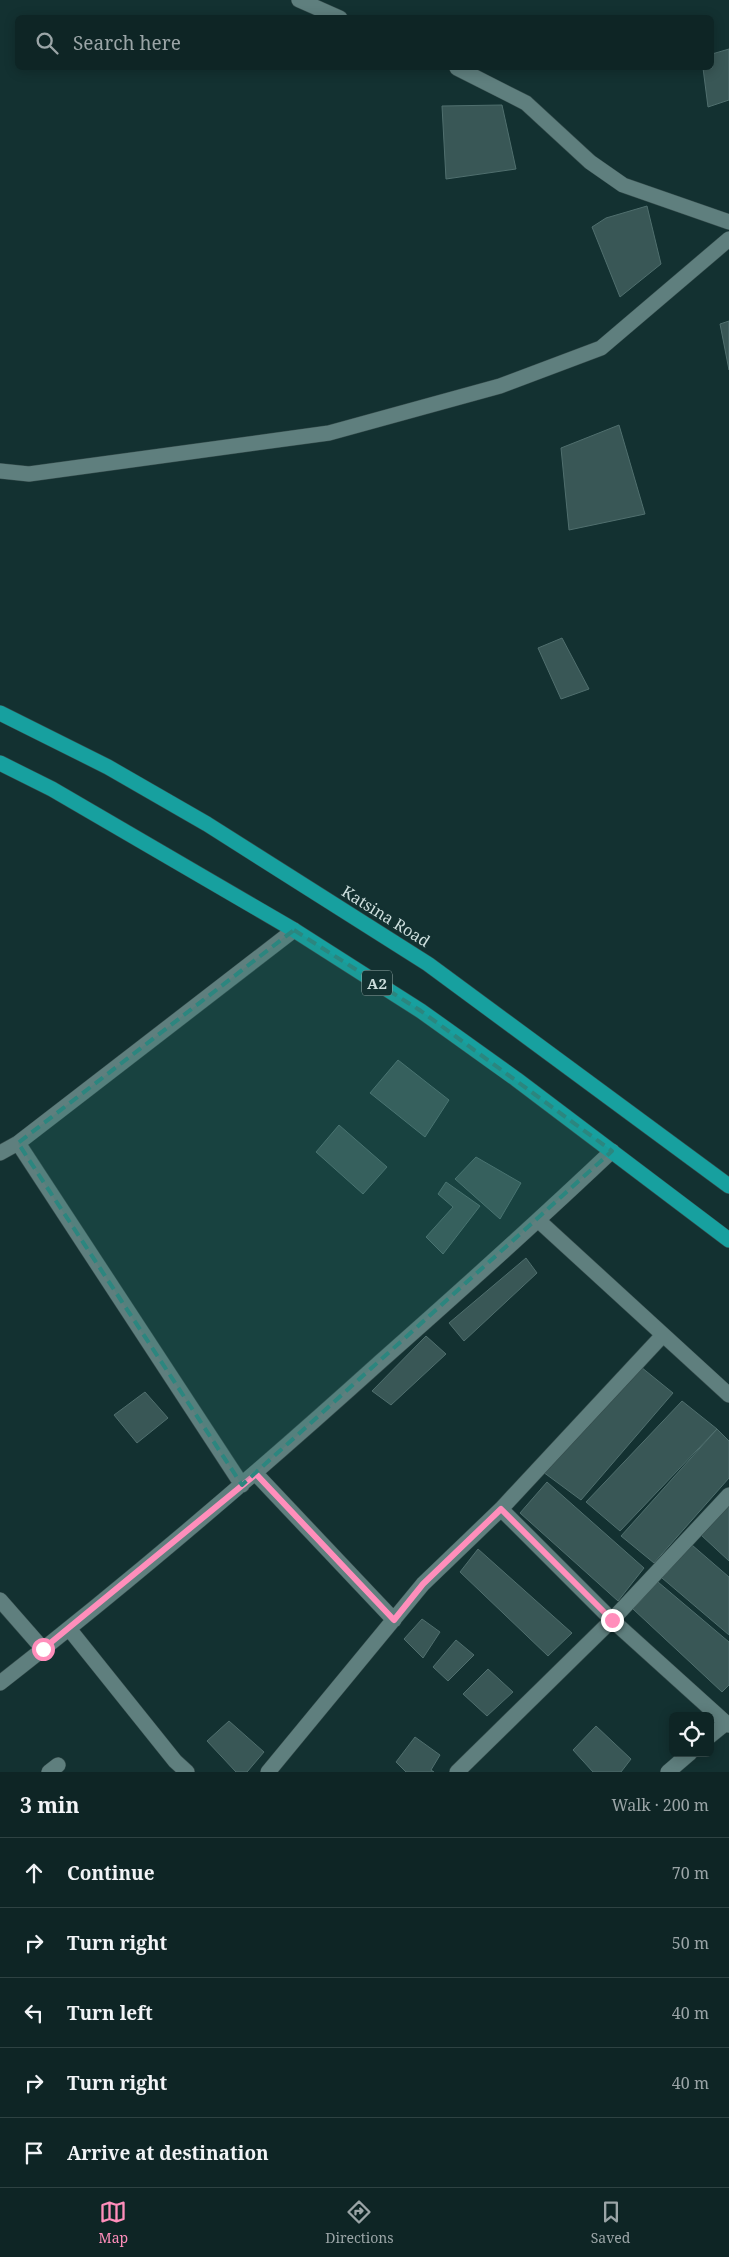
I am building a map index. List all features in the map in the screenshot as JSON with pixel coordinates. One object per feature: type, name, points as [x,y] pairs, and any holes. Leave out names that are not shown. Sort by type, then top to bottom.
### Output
[{"type":"highway","name":"Katsina Road","points":[[0,714],[108,767],[207,824],[428,964],[729,1186]]},
{"type":"highway","name":"A2","points":[[0,763],[52,789],[294,930],[421,1011],[612,1151],[729,1240]]},
{"type":"street","points":[[299,0],[333,15]]},
{"type":"street","points":[[461,70],[526,103],[590,162],[624,184],[729,222]]},
{"type":"street","points":[[0,471],[29,474],[329,433],[500,386],[601,348],[729,239]]},
{"type":"street","points":[[0,1153],[18,1143],[294,930]]},
{"type":"street","points":[[18,1143],[242,1485]]},
{"type":"street","points":[[0,1683],[70,1630],[256,1474],[539,1221],[612,1151]]},
{"type":"street","points":[[539,1221],[729,1395]]},
{"type":"street","points":[[268,1772],[423,1584],[501,1509],[663,1335]]},
{"type":"street","points":[[256,1474],[394,1620]]},
{"type":"street","points":[[456,1772],[612,1620],[729,1495]]},
{"type":"street","points":[[501,1509],[612,1620],[728,1724],[714,1733]]},
{"type":"street","points":[[0,1600],[43,1649]]},
{"type":"street","points":[[70,1630],[175,1761],[187,1772]]},
{"type":"street","points":[[668,1772],[685,1757]]},
{"type":"highlighted area","points":[[294,930],[421,1011],[612,1151],[242,1485],[18,1143]]},
{"type":"building","points":[[729,49],[729,100],[708,107],[703,70],[714,70],[714,53]]},
{"type":"building","points":[[502,105],[516,169],[446,179],[442,106]]},
{"type":"building","points":[[647,206],[661,264],[620,297],[592,227],[606,218]]},
{"type":"building","points":[[729,321],[729,370],[720,324]]},
{"type":"building","points":[[619,425],[645,514],[569,530],[561,448]]},
{"type":"building","points":[[562,638],[589,689],[561,699],[538,648]]},
{"type":"building","points":[[398,1060],[449,1100],[425,1137],[370,1093]]},
{"type":"building","points":[[339,1125],[387,1167],[363,1194],[316,1152]]},
{"type":"building","points":[[476,1157],[521,1183],[500,1219],[455,1179]]},
{"type":"building","points":[[446,1182],[480,1206],[443,1254],[426,1237],[453,1207],[438,1194]]},
{"type":"building","points":[[526,1258],[537,1273],[464,1341],[449,1323]]},
{"type":"building","points":[[426,1336],[446,1354],[391,1405],[372,1391]]},
{"type":"building","points":[[641,1367],[673,1393],[581,1500],[539,1469]]},
{"type":"building","points":[[145,1392],[168,1418],[137,1443],[114,1415]]},
{"type":"building","points":[[682,1401],[717,1429],[620,1531],[586,1502]]},
{"type":"building","points":[[717,1429],[729,1441],[729,1478],[654,1563],[621,1536]]},
{"type":"building","points":[[547,1482],[644,1568],[618,1601],[520,1513]]},
{"type":"building","points":[[729,1503],[729,1561],[701,1535]]},
{"type":"building","points":[[692,1545],[729,1577],[729,1635],[662,1578]]},
{"type":"building","points":[[478,1549],[572,1633],[548,1656],[460,1572]]},
{"type":"building","points":[[658,1582],[729,1642],[729,1685],[722,1692],[633,1609]]},
{"type":"building","points":[[422,1619],[440,1632],[423,1658],[404,1639]]},
{"type":"building","points":[[456,1640],[474,1655],[448,1681],[433,1667]]},
{"type":"building","points":[[488,1669],[513,1692],[487,1716],[463,1694]]},
{"type":"building","points":[[229,1721],[264,1752],[247,1772],[236,1772],[207,1741]]},
{"type":"building","points":[[596,1726],[631,1759],[621,1772],[593,1772],[573,1750]]},
{"type":"building","points":[[415,1737],[440,1755],[431,1770],[434,1772],[406,1772],[396,1762]]},
{"type":"route","points":[[43,1649],[70,1630],[256,1474],[394,1620],[423,1584],[501,1509],[612,1620]]}]
